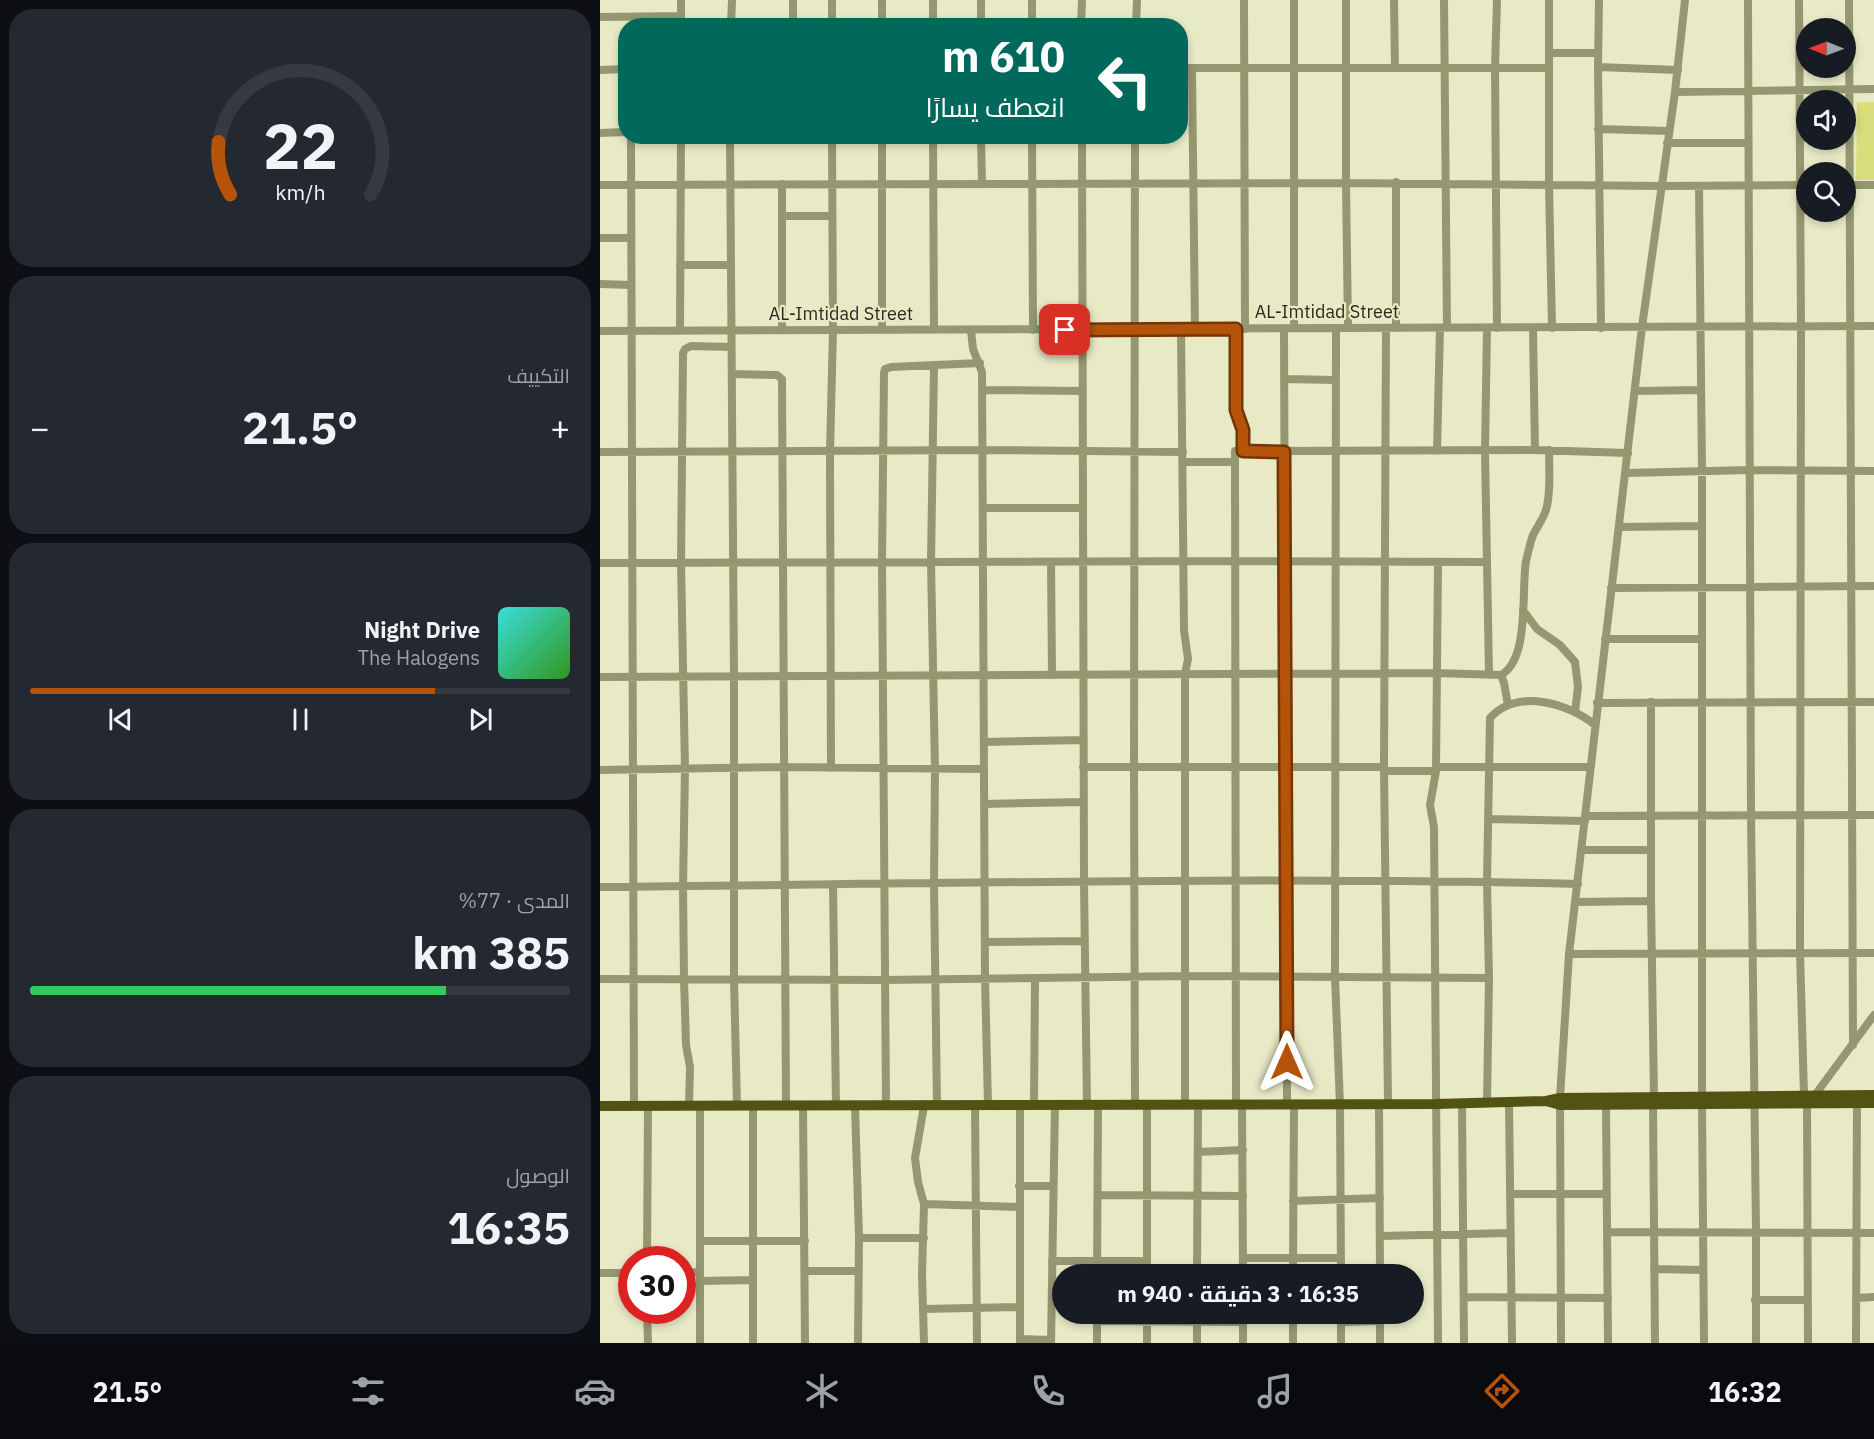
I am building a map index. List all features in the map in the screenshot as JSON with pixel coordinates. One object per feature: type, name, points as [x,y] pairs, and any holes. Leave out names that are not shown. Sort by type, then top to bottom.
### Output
[{"type":"main road","points":[[600,1106],[1462,1104],[1546,1101],[1754,1100],[1874,1095]]},
{"type":"main road","points":[[1809,1098],[1874,1103]]},
{"type":"main road","points":[[1560,1101],[1606,1105],[1653,1100]]},
{"type":"street","points":[[600,17],[681,16],[681,0]]},
{"type":"street","points":[[731,18],[732,0]]},
{"type":"street","points":[[793,0],[793,18]]},
{"type":"street","points":[[832,0],[832,18]]},
{"type":"street","points":[[882,0],[882,18]]},
{"type":"street","points":[[933,0],[933,18]]},
{"type":"street","points":[[981,0],[981,18]]},
{"type":"street","points":[[1032,0],[1032,18]]},
{"type":"street","points":[[1082,0],[1082,18]]},
{"type":"street","points":[[1136,18],[1137,0]]},
{"type":"street","points":[[1243,451],[1243,430],[1236,410],[1244,184],[1244,0]]},
{"type":"street","points":[[1294,0],[1294,328]]},
{"type":"street","points":[[1346,0],[1348,328]]},
{"type":"street","points":[[1394,0],[1395,68]]},
{"type":"street","points":[[1437,451],[1443,328],[1444,0]]},
{"type":"street","points":[[1497,0],[1495,68],[1497,327]]},
{"type":"street","points":[[1550,0],[1549,184],[1552,328]]},
{"type":"street","points":[[1599,0],[1601,328]]},
{"type":"street","points":[[1561,1343],[1560,1101],[1569,954],[1642,327],[1686,0]]},
{"type":"street","points":[[1748,0],[1750,703],[1756,1343]]},
{"type":"street","points":[[1799,0],[1799,90]]},
{"type":"street","points":[[1849,0],[1849,90],[1874,89]]},
{"type":"street","points":[[1549,53],[1598,53]]},
{"type":"street","points":[[1598,67],[1678,70]]},
{"type":"street","points":[[1188,68],[1549,68]]},
{"type":"street","points":[[1192,68],[1194,329]]},
{"type":"street","points":[[600,70],[618,69]]},
{"type":"street","points":[[1675,92],[1796,90]]},
{"type":"street","points":[[1598,129],[1669,131]]},
{"type":"street","points":[[600,133],[618,132]]},
{"type":"street","points":[[1667,143],[1748,143]]},
{"type":"street","points":[[631,144],[634,1106]]},
{"type":"street","points":[[680,331],[681,144]]},
{"type":"street","points":[[730,144],[734,979],[737,1106]]},
{"type":"street","points":[[831,768],[832,144]]},
{"type":"street","points":[[882,144],[882,330]]},
{"type":"street","points":[[933,144],[934,330]]},
{"type":"street","points":[[981,144],[982,184]]},
{"type":"street","points":[[1032,144],[1033,330]]},
{"type":"street","points":[[1082,144],[1084,978],[1098,1195],[1097,1261]]},
{"type":"street","points":[[1052,1261],[1147,1261],[1147,1196],[1135,977],[1135,144]]},
{"type":"street","points":[[1396,182],[1396,328]]},
{"type":"street","points":[[600,185],[1396,182],[1662,186],[1796,185]]},
{"type":"street","points":[[782,184],[782,330]]},
{"type":"street","points":[[1856,186],[1874,185]]},
{"type":"street","points":[[1699,186],[1704,1343]]},
{"type":"street","points":[[782,216],[832,216]]},
{"type":"street","points":[[1802,222],[1800,952],[1809,1098],[1808,1343]]},
{"type":"street","points":[[1848,222],[1851,326],[1853,1045]]},
{"type":"street","points":[[600,238],[631,238]]},
{"type":"street","points":[[680,265],[731,265]]},
{"type":"street","points":[[600,284],[632,285]]},
{"type":"street","name":"AL-Imtidad Street","points":[[600,331],[1874,326]]},
{"type":"street","points":[[1336,328],[1335,977],[1340,1105],[1341,1264]]},
{"type":"street","points":[[1380,1264],[1387,978],[1384,769],[1386,328]]},
{"type":"street","points":[[1487,328],[1485,451],[1489,674]]},
{"type":"street","points":[[1533,328],[1535,450]]},
{"type":"street","points":[[1181,329],[1184,630],[1188,659],[1185,674],[1184,767],[1185,1104]]},
{"type":"street","points":[[1284,329],[1286,881],[1293,1264]]},
{"type":"street","points":[[971,330],[973,349],[982,372],[988,1105]]},
{"type":"street","points":[[700,1343],[700,1241],[694,1106],[687,1045],[684,979],[685,769],[681,564],[684,349],[691,346],[731,346]]},
{"type":"street","points":[[886,1106],[882,563],[885,369],[980,363]]},
{"type":"street","points":[[934,365],[931,563],[937,1105]]},
{"type":"street","points":[[732,374],[781,376],[786,1106]]},
{"type":"street","points":[[1284,379],[1336,380]]},
{"type":"street","points":[[982,390],[1082,392]]},
{"type":"street","points":[[1635,392],[1701,390]]},
{"type":"street","points":[[600,453],[983,450],[1183,452]]},
{"type":"street","points":[[1243,1264],[1244,1196],[1239,1105],[1235,882],[1235,451],[1550,450],[1628,453]]},
{"type":"street","points":[[600,676],[1337,673],[1501,675],[1509,671],[1517,653],[1527,558],[1533,536],[1548,505],[1550,450]]},
{"type":"street","points":[[1183,462],[1234,462]]},
{"type":"street","points":[[1626,473],[1751,470],[1874,471]]},
{"type":"street","points":[[983,508],[1083,508]]},
{"type":"street","points":[[1619,528],[1702,526]]},
{"type":"street","points":[[1052,562],[1052,675]]},
{"type":"street","points":[[1438,562],[1436,769],[1430,805],[1434,827],[1435,881],[1438,1343]]},
{"type":"street","points":[[600,563],[1487,562]]},
{"type":"street","points":[[1611,588],[1874,586]]},
{"type":"street","points":[[1523,609],[1537,629],[1560,645],[1575,662],[1578,674],[1575,712]]},
{"type":"street","points":[[1605,639],[1701,639]]},
{"type":"street","points":[[1501,675],[1508,705]]},
{"type":"street","points":[[1487,1103],[1490,978],[1487,882],[1490,718],[1496,711],[1508,705],[1531,701],[1552,704],[1575,712],[1595,725]]},
{"type":"street","points":[[1651,702],[1655,1343]]},
{"type":"street","points":[[1597,703],[1874,702]]},
{"type":"street","points":[[984,742],[1083,740]]},
{"type":"street","points":[[1083,767],[1286,766],[1384,769],[1591,767]]},
{"type":"street","points":[[600,770],[984,769]]},
{"type":"street","points":[[984,804],[1083,802]]},
{"type":"street","points":[[1488,819],[1874,815]]},
{"type":"street","points":[[1581,850],[1651,850]]},
{"type":"street","points":[[600,887],[1134,881],[1435,881],[1578,884]]},
{"type":"street","points":[[833,885],[837,1106]]},
{"type":"street","points":[[1576,902],[1651,901]]},
{"type":"street","points":[[985,942],[1084,941]]},
{"type":"street","points":[[1569,954],[1874,952]]},
{"type":"street","points":[[600,979],[884,980],[1186,976],[1490,978]]},
{"type":"street","points":[[1034,1104],[1035,979]]},
{"type":"street","points":[[1809,1098],[1853,1045],[1874,1015]]},
{"type":"street","points":[[1509,1103],[1512,1343]]},
{"type":"street","points":[[1856,1343],[1857,1103]]},
{"type":"street","points":[[1020,1104],[1020,1341],[1052,1341],[1055,1104]]},
{"type":"street","points":[[1197,1264],[1198,1104]]},
{"type":"street","points":[[1462,1104],[1464,1343]]},
{"type":"street","points":[[975,1105],[977,1343]]},
{"type":"street","points":[[1606,1105],[1608,1343]]},
{"type":"street","points":[[647,1246],[648,1106]]},
{"type":"street","points":[[753,1106],[753,1343]]},
{"type":"street","points":[[804,1106],[806,1343]]},
{"type":"street","points":[[855,1106],[858,1343]]},
{"type":"street","points":[[924,1106],[915,1158],[924,1204],[924,1343]]},
{"type":"street","points":[[1198,1152],[1243,1150]]},
{"type":"street","points":[[1019,1186],[1053,1186]]},
{"type":"street","points":[[1510,1194],[1607,1194]]},
{"type":"street","points":[[1098,1195],[1244,1196]]},
{"type":"street","points":[[1293,1201],[1380,1198]]},
{"type":"street","points":[[924,1204],[1019,1207]]},
{"type":"street","points":[[1608,1232],[1874,1233]]},
{"type":"street","points":[[1380,1236],[1510,1233]]},
{"type":"street","points":[[858,1238],[924,1238]]},
{"type":"street","points":[[700,1241],[805,1241]]},
{"type":"street","points":[[1243,1258],[1341,1258]]},
{"type":"street","points":[[1654,1269],[1703,1270]]},
{"type":"street","points":[[805,1271],[858,1271]]},
{"type":"street","points":[[600,1273],[618,1273]]},
{"type":"street","points":[[696,1276],[752,1281]]},
{"type":"street","points":[[1464,1297],[1608,1298]]},
{"type":"street","points":[[1856,1298],[1874,1297]]},
{"type":"street","points":[[1755,1300],[1808,1300]]},
{"type":"street","points":[[923,1309],[1019,1307]]},
{"type":"street","points":[[647,1324],[648,1343]]},
{"type":"street","points":[[1097,1324],[1098,1343]]},
{"type":"street","points":[[1147,1324],[1147,1343]]},
{"type":"street","points":[[1197,1324],[1197,1343]]},
{"type":"street","points":[[1243,1324],[1244,1343]]},
{"type":"street","points":[[1293,1324],[1293,1343]]},
{"type":"street","points":[[1341,1324],[1341,1343]]},
{"type":"street","points":[[1380,1324],[1380,1343]]},
{"type":"green space","points":[[1857,102],[1874,102],[1874,180],[1856,180]]},
{"type":"route","points":[[1065,330],[1236,329],[1236,410],[1242,424],[1243,451],[1284,452],[1287,1062]]}]
